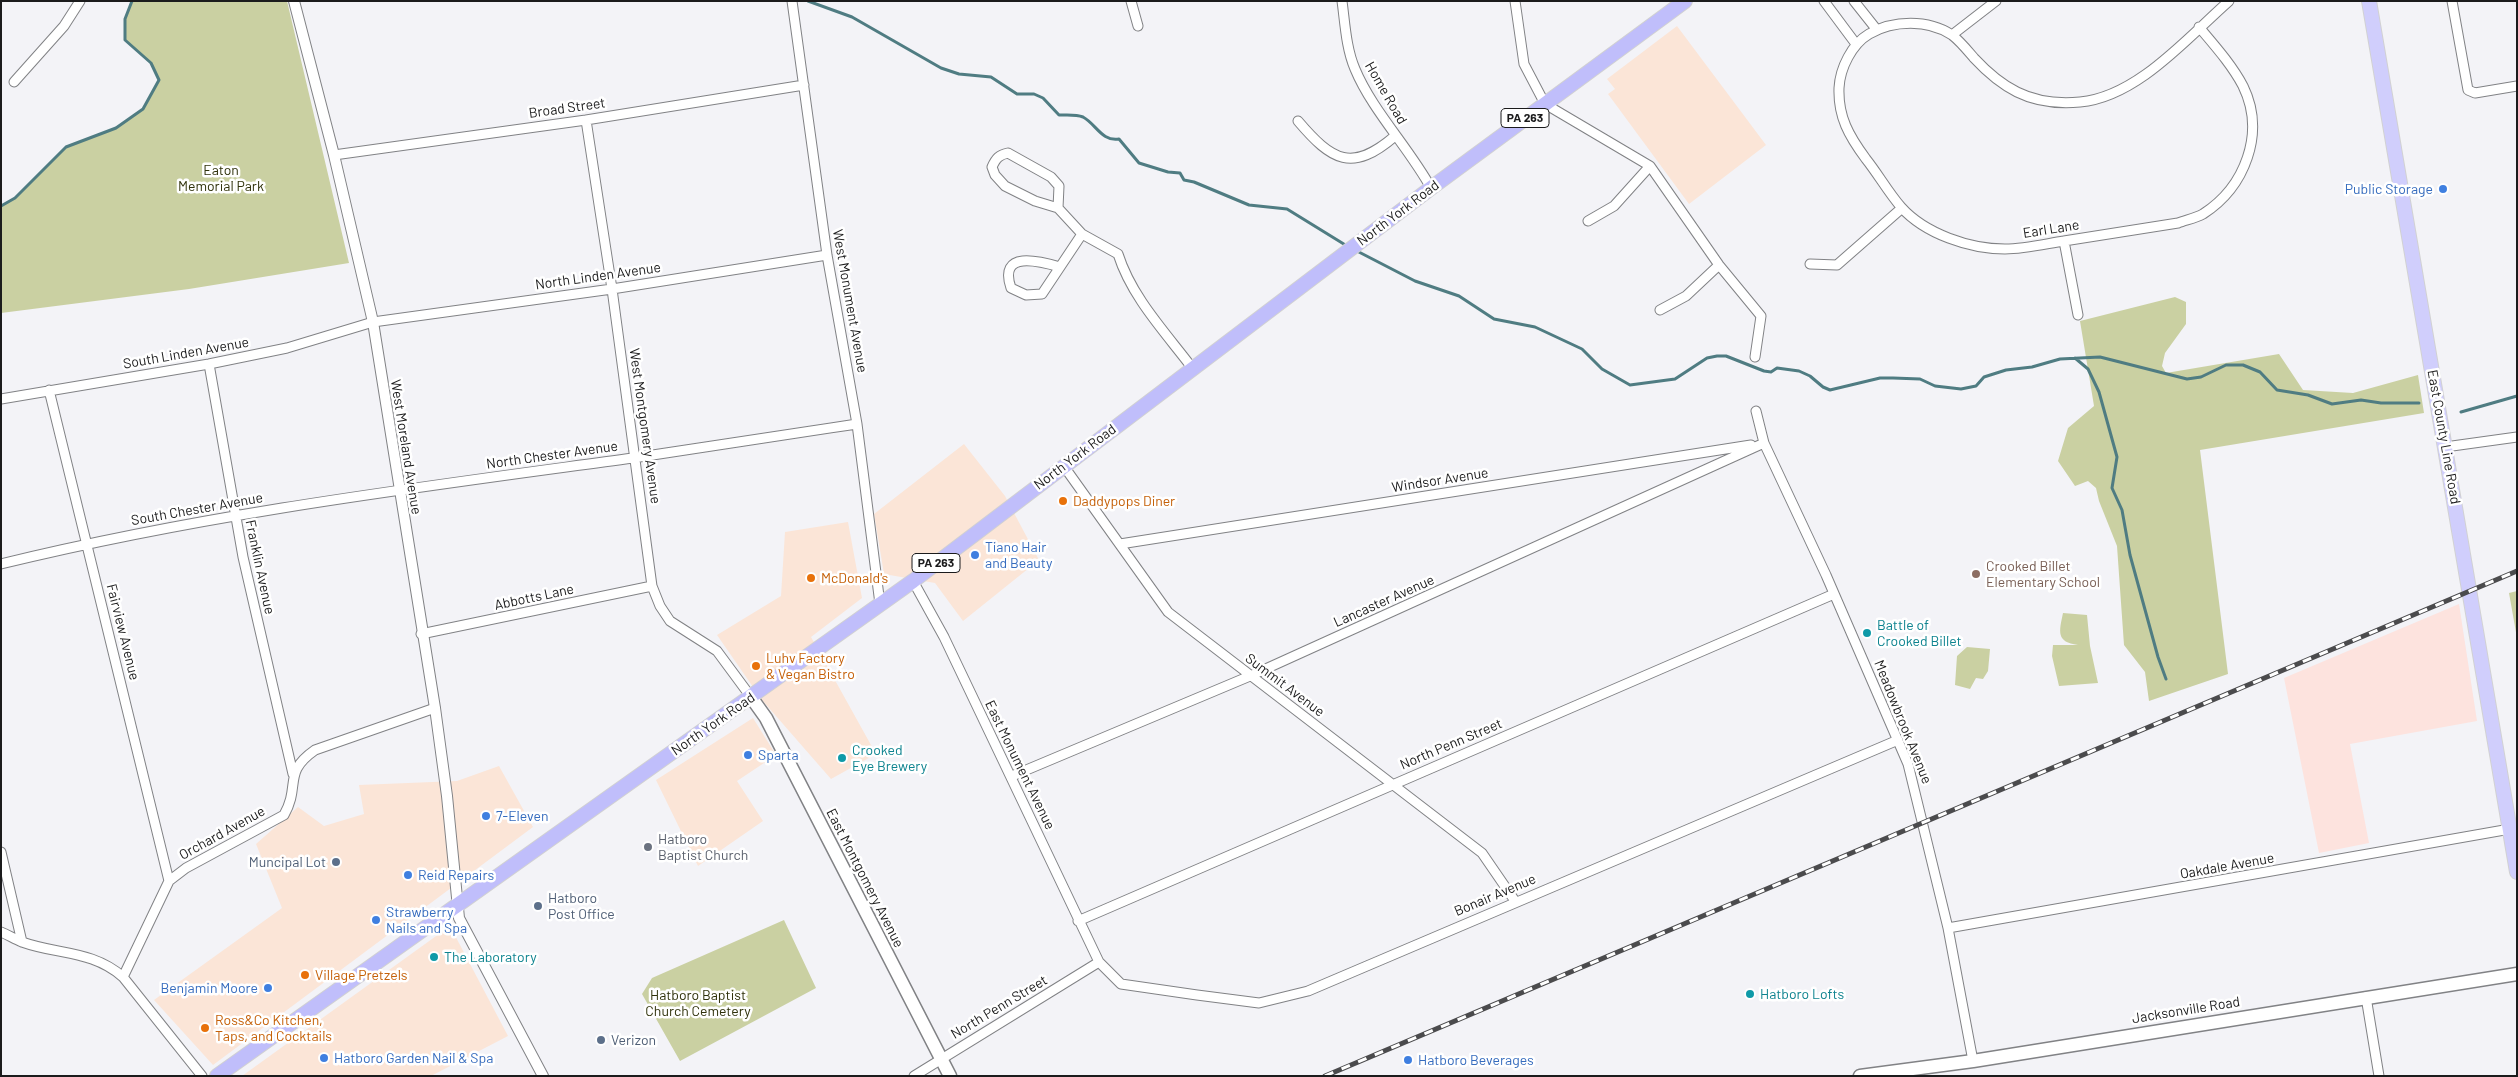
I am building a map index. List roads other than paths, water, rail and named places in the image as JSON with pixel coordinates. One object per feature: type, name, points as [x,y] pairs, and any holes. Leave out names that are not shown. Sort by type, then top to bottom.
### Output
[{"type":"highway","name":"North York Road","points":[[458,903],[912,581],[1343,254],[1685,1]]},
{"type":"highway","name":"PA 263","points":[[217,1076],[458,903]]},
{"type":"main road","name":"East County Line Road","points":[[2369,1],[2517,872]]},
{"type":"main road","name":"East Montgomery Avenue","points":[[751,697],[766,718],[950,1076]]},
{"type":"main road","name":"Jacksonville Road","points":[[1860,1076],[1973,1061],[2517,974]]},
{"type":"street","points":[[14,82],[64,26],[80,1]]},
{"type":"street","name":"West Moreland Avenue","points":[[294,1],[334,155],[373,322],[421,634],[435,708],[447,796],[460,918],[543,1076]]},
{"type":"street","points":[[1131,1],[1138,26]]},
{"type":"street","name":"Home Road","points":[[1342,1],[1350,54],[1355,70],[1395,136],[1418,165],[1431,188]]},
{"type":"street","points":[[1514,1],[1524,64],[1545,104],[1650,166],[1719,265],[1761,316],[1755,357]]},
{"type":"street","points":[[1824,1],[1856,44]]},
{"type":"street","points":[[1854,1],[1877,30]]},
{"type":"street","points":[[1996,1],[1952,35],[2000,82],[2039,100],[2061,104],[2105,98],[2124,90],[2142,78],[2229,1]]},
{"type":"street","points":[[2452,1],[2468,90],[2475,93],[2517,86]]},
{"type":"street","name":"West Monument Avenue","points":[[792,3],[827,255],[857,424],[880,604]]},
{"type":"street","name":"Earl Lane","points":[[1952,35],[1934,27],[1915,23],[1896,24],[1877,30],[1856,44],[1845,63],[1839,83],[1838,103],[1842,120],[1850,136],[1902,208],[1942,235],[1972,245],[2005,249],[2178,223],[2201,215],[2220,201],[2236,184],[2247,163],[2252,138],[2251,113],[2243,88],[2230,65],[2200,27]]},
{"type":"street","name":"Broad Street","points":[[334,155],[586,120],[804,84]]},
{"type":"street","name":"West Montgomery Avenue","points":[[586,120],[636,457],[652,586],[660,606],[670,621],[710,646],[751,697]]},
{"type":"street","points":[[1298,121],[1325,148],[1340,157],[1351,159],[1369,156],[1395,136]]},
{"type":"street","points":[[1058,208],[1059,186],[1051,177],[1008,153],[1000,155],[995,161],[992,167],[995,175],[1005,186],[1035,201],[1058,208],[1082,234],[1118,254],[1125,275],[1136,295],[1193,369]]},
{"type":"street","points":[[1588,221],[1614,206],[1650,166]]},
{"type":"street","points":[[1810,264],[1837,265],[1902,208]]},
{"type":"street","points":[[1060,266],[1025,260],[1016,262],[1011,268],[1008,278],[1011,288],[1026,295],[1042,294],[1082,234]]},
{"type":"street","points":[[2064,241],[2078,314]]},
{"type":"street","name":"North Linden Avenue","points":[[373,322],[612,289],[827,255]]},
{"type":"street","points":[[1660,310],[1686,296],[1719,265]]},
{"type":"street","name":"South Linden Avenue","points":[[1,399],[210,364],[287,348],[373,322]]},
{"type":"street","name":"Franklin Avenue","points":[[210,364],[235,516],[293,774]]},
{"type":"street","name":"Fairview Avenue","points":[[49,390],[169,881]]},
{"type":"street","name":"Meadowbrook Avenue","points":[[1756,411],[1764,443],[1834,594],[1898,740],[1918,798],[1948,928],[1973,1061]]},
{"type":"street","name":"North Chester Avenue","points":[[399,489],[636,457],[857,424]]},
{"type":"street","points":[[2446,448],[2517,437]]},
{"type":"street","name":"Windsor Avenue","points":[[1120,544],[1764,443]]},
{"type":"street","name":"Lancaster Avenue","points":[[1012,776],[1250,676],[1764,443]]},
{"type":"street","name":"Summit Avenue","points":[[1063,466],[1168,612],[1482,853],[1515,901]]},
{"type":"street","name":"South Chester Avenue","points":[[1,564],[87,543],[399,489]]},
{"type":"street","name":"East Monument Avenue","points":[[912,581],[934,617],[1012,776],[1078,921],[1099,962]]},
{"type":"street","name":"Abbotts Lane","points":[[421,634],[652,586]]},
{"type":"street","name":"North Penn Street","points":[[1078,921],[1834,594]]},
{"type":"street","points":[[293,774],[303,759],[315,750],[435,708]]},
{"type":"street","name":"Bonair Avenue","points":[[1099,962],[1121,984],[1259,1003],[1308,991],[1515,901],[1898,740]]},
{"type":"street","name":"Orchard Avenue","points":[[123,977],[169,881],[186,868],[284,814],[291,803],[293,774]]},
{"type":"street","name":"Oakdale Avenue","points":[[1948,928],[2510,829]]},
{"type":"street","points":[[1,852],[22,942]]},
{"type":"street","points":[[1,932],[22,942],[97,959],[111,966],[123,977],[202,1076]]},
{"type":"street","name":"North Penn Street","points":[[914,1076],[1099,962]]},
{"type":"street","points":[[2366,997],[2379,1076]]},
{"type":"waterway","points":[[1,206],[15,198],[66,147],[116,128],[143,109],[159,80],[151,63],[125,40],[125,19],[132,1]]},
{"type":"waterway","points":[[808,1],[852,17],[941,68],[959,74],[991,77],[1017,94],[1034,94],[1043,98],[1059,115],[1083,117],[1108,138],[1119,139],[1139,163],[1168,172],[1180,173],[1184,180],[1194,182],[1249,205],[1287,209],[1347,246]]},
{"type":"waterway","points":[[1355,250],[1415,281],[1459,296],[1494,319],[1535,327],[1582,349],[1602,369],[1630,385],[1675,379],[1707,358],[1717,356],[1726,356],[1764,371],[1771,372],[1777,368],[1799,371],[1830,390],[1880,378],[1920,379],[1935,386],[1961,389],[1976,386],[1984,377],[2006,370],[2032,367],[2060,359],[2100,357],[2187,379],[2201,377],[2226,365],[2243,365],[2260,372],[2277,390],[2308,395],[2332,404],[2361,400],[2381,403],[2419,403]]},
{"type":"waterway","points":[[2075,358],[2088,369],[2099,392],[2117,457],[2112,488],[2122,510],[2130,555],[2158,657],[2166,679]]},
{"type":"waterway","points":[[2461,412],[2517,396]]},
{"type":"railway","points":[[1325,1076],[2517,571]]},
{"type":"place","name":"Public Storage","points":[[2443,189]]},
{"type":"place","name":"Daddypops Diner","points":[[1063,501]]},
{"type":"place","name":"Tiano Hair and Beauty","points":[[975,555]]},
{"type":"place","name":"Crooked Billet Elementary School","points":[[1976,574]]},
{"type":"place","name":"McDonald's","points":[[811,578]]},
{"type":"place","name":"Battle of Crooked Billet","points":[[1867,633]]},
{"type":"place","name":"Luhv Factory & Vegan Bistro","points":[[756,666]]},
{"type":"place","name":"Sparta","points":[[748,755]]},
{"type":"place","name":"Crooked Eye Brewery","points":[[842,758]]},
{"type":"place","name":"7-Eleven","points":[[486,816]]},
{"type":"place","name":"Hatboro Baptist Church","points":[[648,847]]},
{"type":"place","name":"Muncipal Lot","points":[[336,862]]},
{"type":"place","name":"Reid Repairs","points":[[408,875]]},
{"type":"place","name":"Hatboro Post Office","points":[[538,906]]},
{"type":"place","name":"Strawberry Nails and Spa","points":[[376,920]]},
{"type":"place","name":"The Laboratory","points":[[434,957]]},
{"type":"place","name":"Village Pretzels","points":[[305,975]]},
{"type":"place","name":"Benjamin Moore","points":[[268,988]]},
{"type":"place","name":"Hatboro Lofts","points":[[1750,994]]},
{"type":"place","name":"Ross&Co Kitchen, Taps, and Cocktails","points":[[205,1028]]},
{"type":"place","name":"Verizon","points":[[601,1040]]},
{"type":"place","name":"Hatboro Garden Nail & Spa","points":[[324,1058]]},
{"type":"place","name":"Hatboro Beverages","points":[[1408,1060]]},
{"type":"park label","name":"Eaton Memorial Park","points":[[221,178]]},
{"type":"park label","name":"Hatboro Baptist Church Cemetery","points":[[698,1004]]}]
